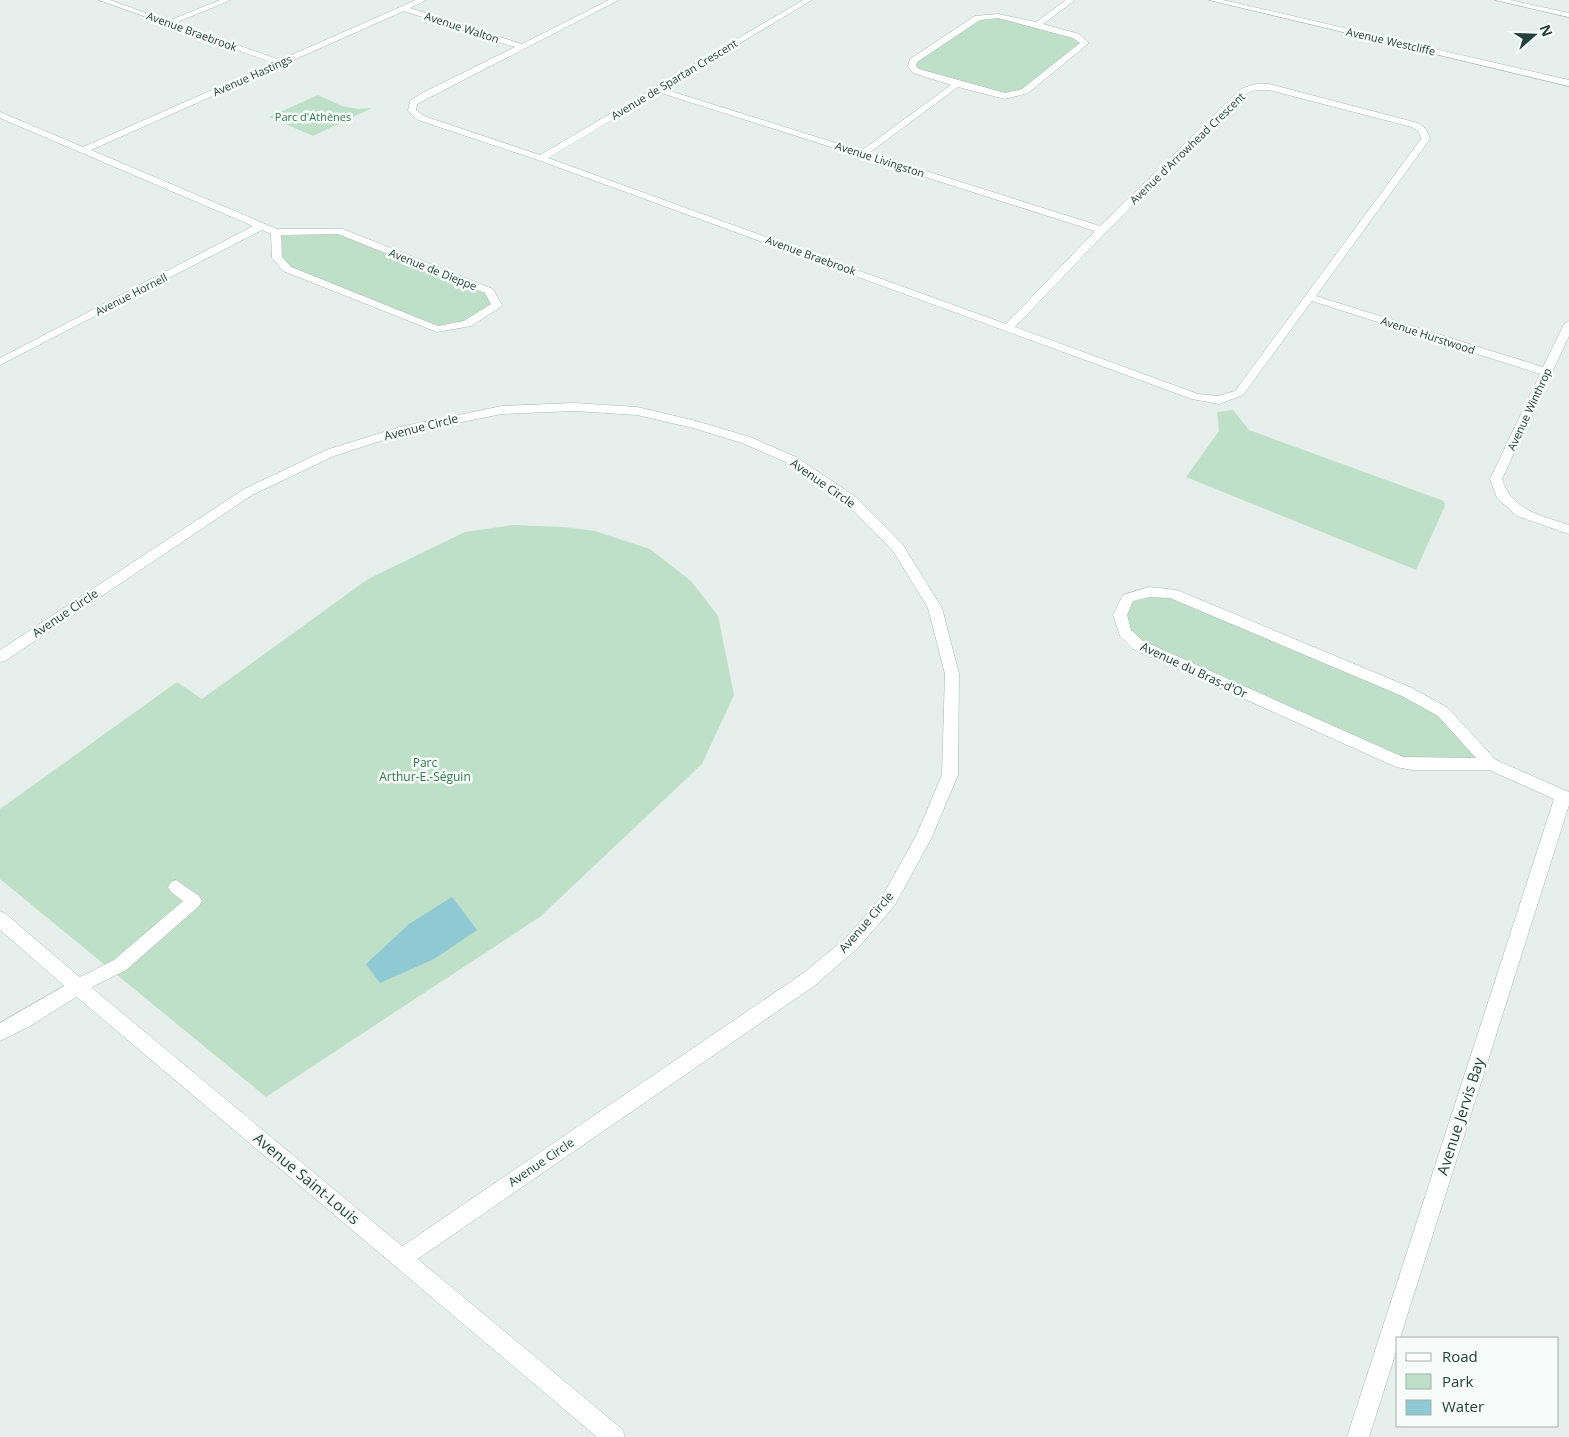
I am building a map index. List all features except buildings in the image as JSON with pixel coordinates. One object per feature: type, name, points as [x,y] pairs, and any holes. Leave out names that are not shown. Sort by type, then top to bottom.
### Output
[{"type":"street","name":"Avenue Braebrook","points":[[103,0],[280,63]]},
{"type":"street","points":[[169,23],[226,0]]},
{"type":"street","name":"Avenue Hastings","points":[[82,151],[422,0]]},
{"type":"street","points":[[521,46],[615,0]]},
{"type":"street","name":"Avenue de Spartan Crescent","points":[[541,158],[808,0]]},
{"type":"street","points":[[1037,25],[1071,0]]},
{"type":"street","name":"Avenue Westcliffe","points":[[1213,0],[1569,83]]},
{"type":"street","points":[[1505,1],[1569,15]]},
{"type":"street","name":"Avenue Walton","points":[[403,8],[521,46]]},
{"type":"street","points":[[998,16],[1037,25],[1076,36],[1085,43],[1025,91],[1016,94],[1005,96],[957,84],[916,72],[912,66],[913,61],[978,18],[998,16]]},
{"type":"street","name":"Avenue Braebrook","points":[[521,46],[413,103],[412,111],[421,118],[541,158],[1009,327],[1196,397],[1219,400]]},
{"type":"street","points":[[863,153],[957,84]]},
{"type":"street","name":"Avenue d'Arrowhead Crescent","points":[[1009,327],[1102,230],[1244,91],[1255,87],[1269,87],[1414,125],[1423,131],[1426,139],[1239,393],[1219,400]]},
{"type":"street","name":"Avenue Livingston","points":[[657,89],[1102,230]]},
{"type":"street","name":"Avenue de Dieppe","points":[[0,115],[276,232],[339,231],[489,291],[498,305],[467,324],[437,329],[287,269],[277,258],[276,232]]},
{"type":"street","name":"Avenue Hornell","points":[[0,362],[261,226]]},
{"type":"street","name":"Avenue Hurstwood","points":[[1310,297],[1546,372]]},
{"type":"street","name":"Avenue Winthrop","points":[[1569,324],[1496,479],[1501,496],[1522,513],[1569,530]]},
{"type":"street","name":"Avenue Circle","points":[[0,657],[248,492],[330,453],[400,431],[502,410],[574,407],[637,412],[696,425],[746,440],[792,460],[851,500],[898,548],[935,608],[952,674],[950,775],[923,838],[889,900],[852,943],[808,980],[402,1258]]},
{"type":"street","name":"Avenue du Bras-d'Or","points":[[1491,764],[1442,712],[1407,692],[1172,593],[1149,592],[1128,598],[1120,615],[1125,632],[1138,646],[1400,763],[1430,765],[1491,764],[1566,797]]},
{"type":"street","name":"Avenue Jervis Bay","points":[[1358,1437],[1566,797]]},
{"type":"street","name":"Avenue Saint-Louis","points":[[0,919],[614,1437]]},
{"type":"street","points":[[0,1032],[26,1019],[78,986]]},
{"type":"lane","points":[[78,986],[120,965],[194,901],[176,887]]},
{"type":"green space","points":[[998,16],[1076,36],[1085,43],[1025,91],[1005,96],[916,71],[913,61],[978,18]]},
{"type":"green space","name":"Parc d'Athènes","points":[[318,95],[342,106],[358,109],[372,108],[313,136],[269,117]]},
{"type":"green space","points":[[339,231],[489,291],[497,305],[467,324],[437,329],[287,269],[277,258],[276,232]]},
{"type":"green space","points":[[1233,410],[1249,430],[1444,501],[1445,506],[1416,570],[1186,477],[1219,431],[1217,412]]},
{"type":"green space","name":"Parc Arthur-E.-Séguin","points":[[514,525],[564,527],[595,531],[650,549],[691,581],[718,616],[734,695],[702,764],[541,916],[266,1097],[0,879],[0,809],[177,682],[202,699],[368,579],[465,532]]},
{"type":"green space","points":[[1172,593],[1443,712],[1491,764],[1400,763],[1228,687],[1125,632],[1128,598]]},
{"type":"water","points":[[452,897],[477,930],[434,959],[380,983],[366,964],[409,924]]}]
